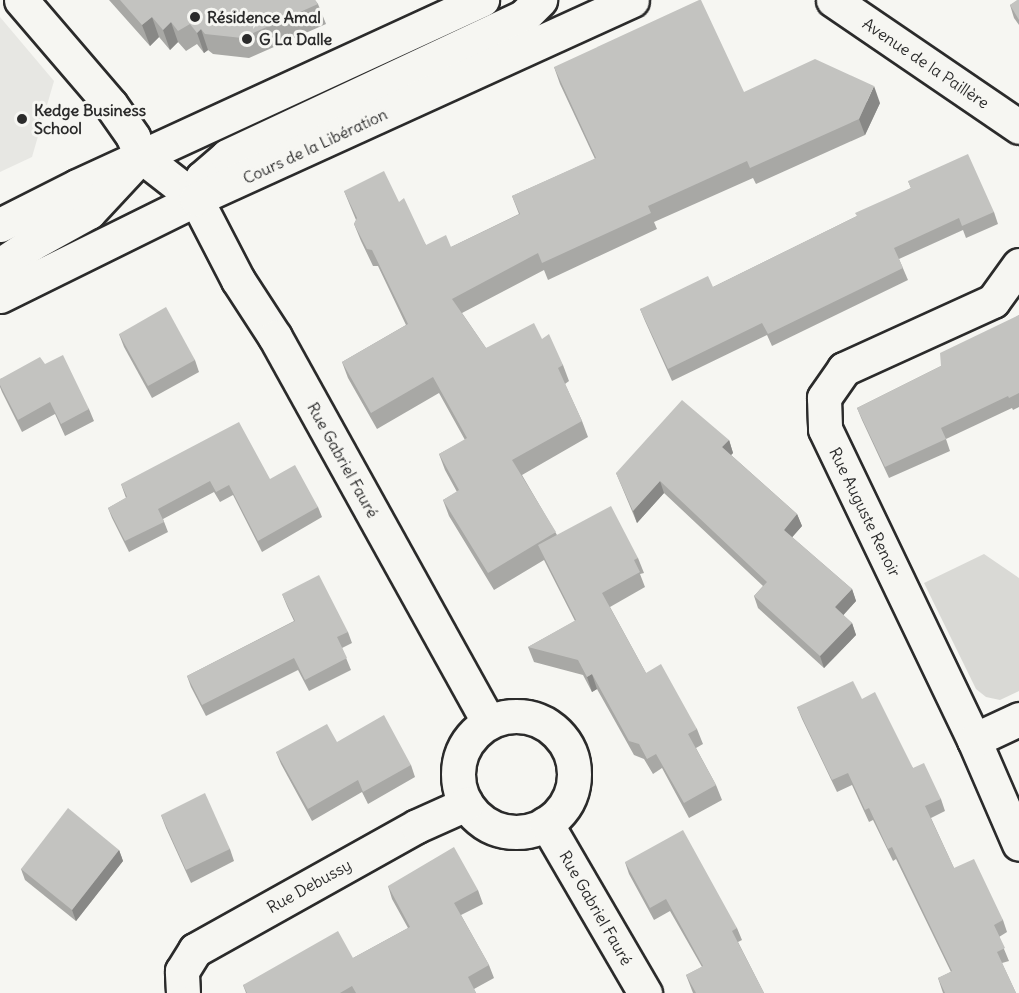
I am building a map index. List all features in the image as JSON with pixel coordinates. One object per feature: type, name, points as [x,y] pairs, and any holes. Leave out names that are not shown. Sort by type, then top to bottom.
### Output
[{"type":"street","points":[[21,0],[111,105],[133,136],[141,156],[196,200],[202,178],[227,156],[524,16],[540,0]]},
{"type":"street","points":[[0,225],[141,156],[482,0]]},
{"type":"street","name":"Cours de la Libération","points":[[0,296],[196,200],[632,0]]},
{"type":"street","name":"Avenue de la Paillère","points":[[832,0],[1019,127]]},
{"type":"street","points":[[0,265],[31,244],[89,212],[141,156]]},
{"type":"street","name":"Rue Gabriel Fauré","points":[[196,200],[248,299],[275,337],[488,722]]},
{"type":"street","name":"Rue Auguste Renoir","points":[[1019,265],[993,301],[844,369],[824,398],[825,429],[974,740],[1019,844]]},
{"type":"street","points":[[507,716],[527,716],[546,724],[561,736],[571,754],[574,774],[571,793],[561,810],[546,823],[529,830],[502,830],[478,818],[466,804],[459,786],[458,768],[463,750],[473,734],[488,722],[507,716]]},
{"type":"street","points":[[974,740],[1019,719]]},
{"type":"street","name":"Rue Debussy","points":[[183,993],[182,971],[195,950],[417,826],[466,804]]},
{"type":"street","name":"Rue Gabriel Fauré","points":[[546,823],[645,993]]},
{"type":"shaded area","name":"Kedge Business School","points":[[0,17],[54,81],[32,157],[0,172]]},
{"type":"shaded area","points":[[984,554],[1019,578],[1019,691],[1000,700],[986,697],[976,689],[924,583]]},
{"type":"building","points":[[120,0],[315,0],[318,4],[242,38],[205,34],[201,29],[197,33],[190,24],[178,31],[171,22],[163,30],[152,17],[142,25]]},
{"type":"building","points":[[699,0],[744,92],[815,59],[874,86],[859,119],[750,168],[747,161],[648,206],[651,213],[542,263],[538,253],[452,299],[486,348],[534,323],[542,339],[549,334],[563,365],[558,368],[582,421],[512,460],[556,532],[488,573],[443,500],[459,490],[439,454],[467,438],[433,377],[371,413],[342,362],[408,324],[372,250],[367,249],[354,224],[357,218],[344,191],[384,171],[399,202],[404,198],[426,245],[446,235],[451,247],[520,214],[512,196],[596,158],[554,67]]},
{"type":"building","points":[[1019,0],[1019,20],[1010,5]]},
{"type":"building","points":[[968,154],[994,212],[962,226],[959,218],[894,248],[903,268],[768,334],[762,323],[668,369],[640,309],[708,276],[713,287],[857,216],[855,213],[911,188],[908,181]]},
{"type":"building","points":[[166,307],[195,360],[148,386],[119,334]]},
{"type":"building","points":[[1019,315],[1019,393],[941,428],[946,439],[885,467],[857,408],[941,366],[940,353]]},
{"type":"building","points":[[63,355],[89,409],[61,424],[50,402],[18,420],[0,385],[0,379],[40,357],[45,364]]},
{"type":"building","points":[[682,400],[729,440],[722,447],[797,514],[784,530],[852,589],[835,607],[852,623],[820,656],[754,596],[767,582],[660,481],[633,511],[616,473]]},
{"type":"building","points":[[239,422],[270,479],[295,465],[318,507],[258,541],[229,485],[216,492],[210,481],[158,509],[164,522],[125,541],[108,508],[127,497],[121,484]]},
{"type":"building","points":[[611,506],[638,558],[634,560],[640,572],[602,593],[646,673],[661,664],[697,729],[688,734],[716,785],[684,803],[656,754],[647,759],[639,744],[629,741],[592,674],[587,677],[578,660],[528,647],[576,620],[538,545]]},
{"type":"building","points":[[319,575],[348,632],[337,637],[347,658],[305,680],[294,658],[202,705],[187,676],[295,621],[282,594]]},
{"type":"building","points":[[853,681],[862,699],[875,692],[913,768],[924,763],[941,799],[925,806],[954,868],[974,859],[1003,920],[994,925],[1005,948],[997,952],[1016,993],[945,993],[938,978],[952,971],[892,847],[888,849],[869,808],[865,810],[848,773],[832,780],[797,707]]},
{"type":"building","points":[[384,715],[411,765],[363,792],[358,780],[308,809],[276,752],[327,724],[337,742]]},
{"type":"building","points":[[205,793],[230,849],[186,870],[161,815]]},
{"type":"building","points":[[68,808],[119,850],[72,910],[21,869]]},
{"type":"building","points":[[683,830],[737,928],[732,931],[764,993],[696,993],[686,975],[703,966],[666,899],[650,908],[625,862]]},
{"type":"building","points":[[454,847],[478,890],[454,903],[489,965],[468,977],[476,993],[356,993],[352,986],[340,993],[247,993],[243,985],[338,931],[353,958],[410,927],[388,886]]},
{"type":"place","name":"Résidence Amal","points":[[195,17]]},
{"type":"place","name":"G La Dalle","points":[[247,39]]},
{"type":"place","name":"Kedge Business School","points":[[22,119]]}]
